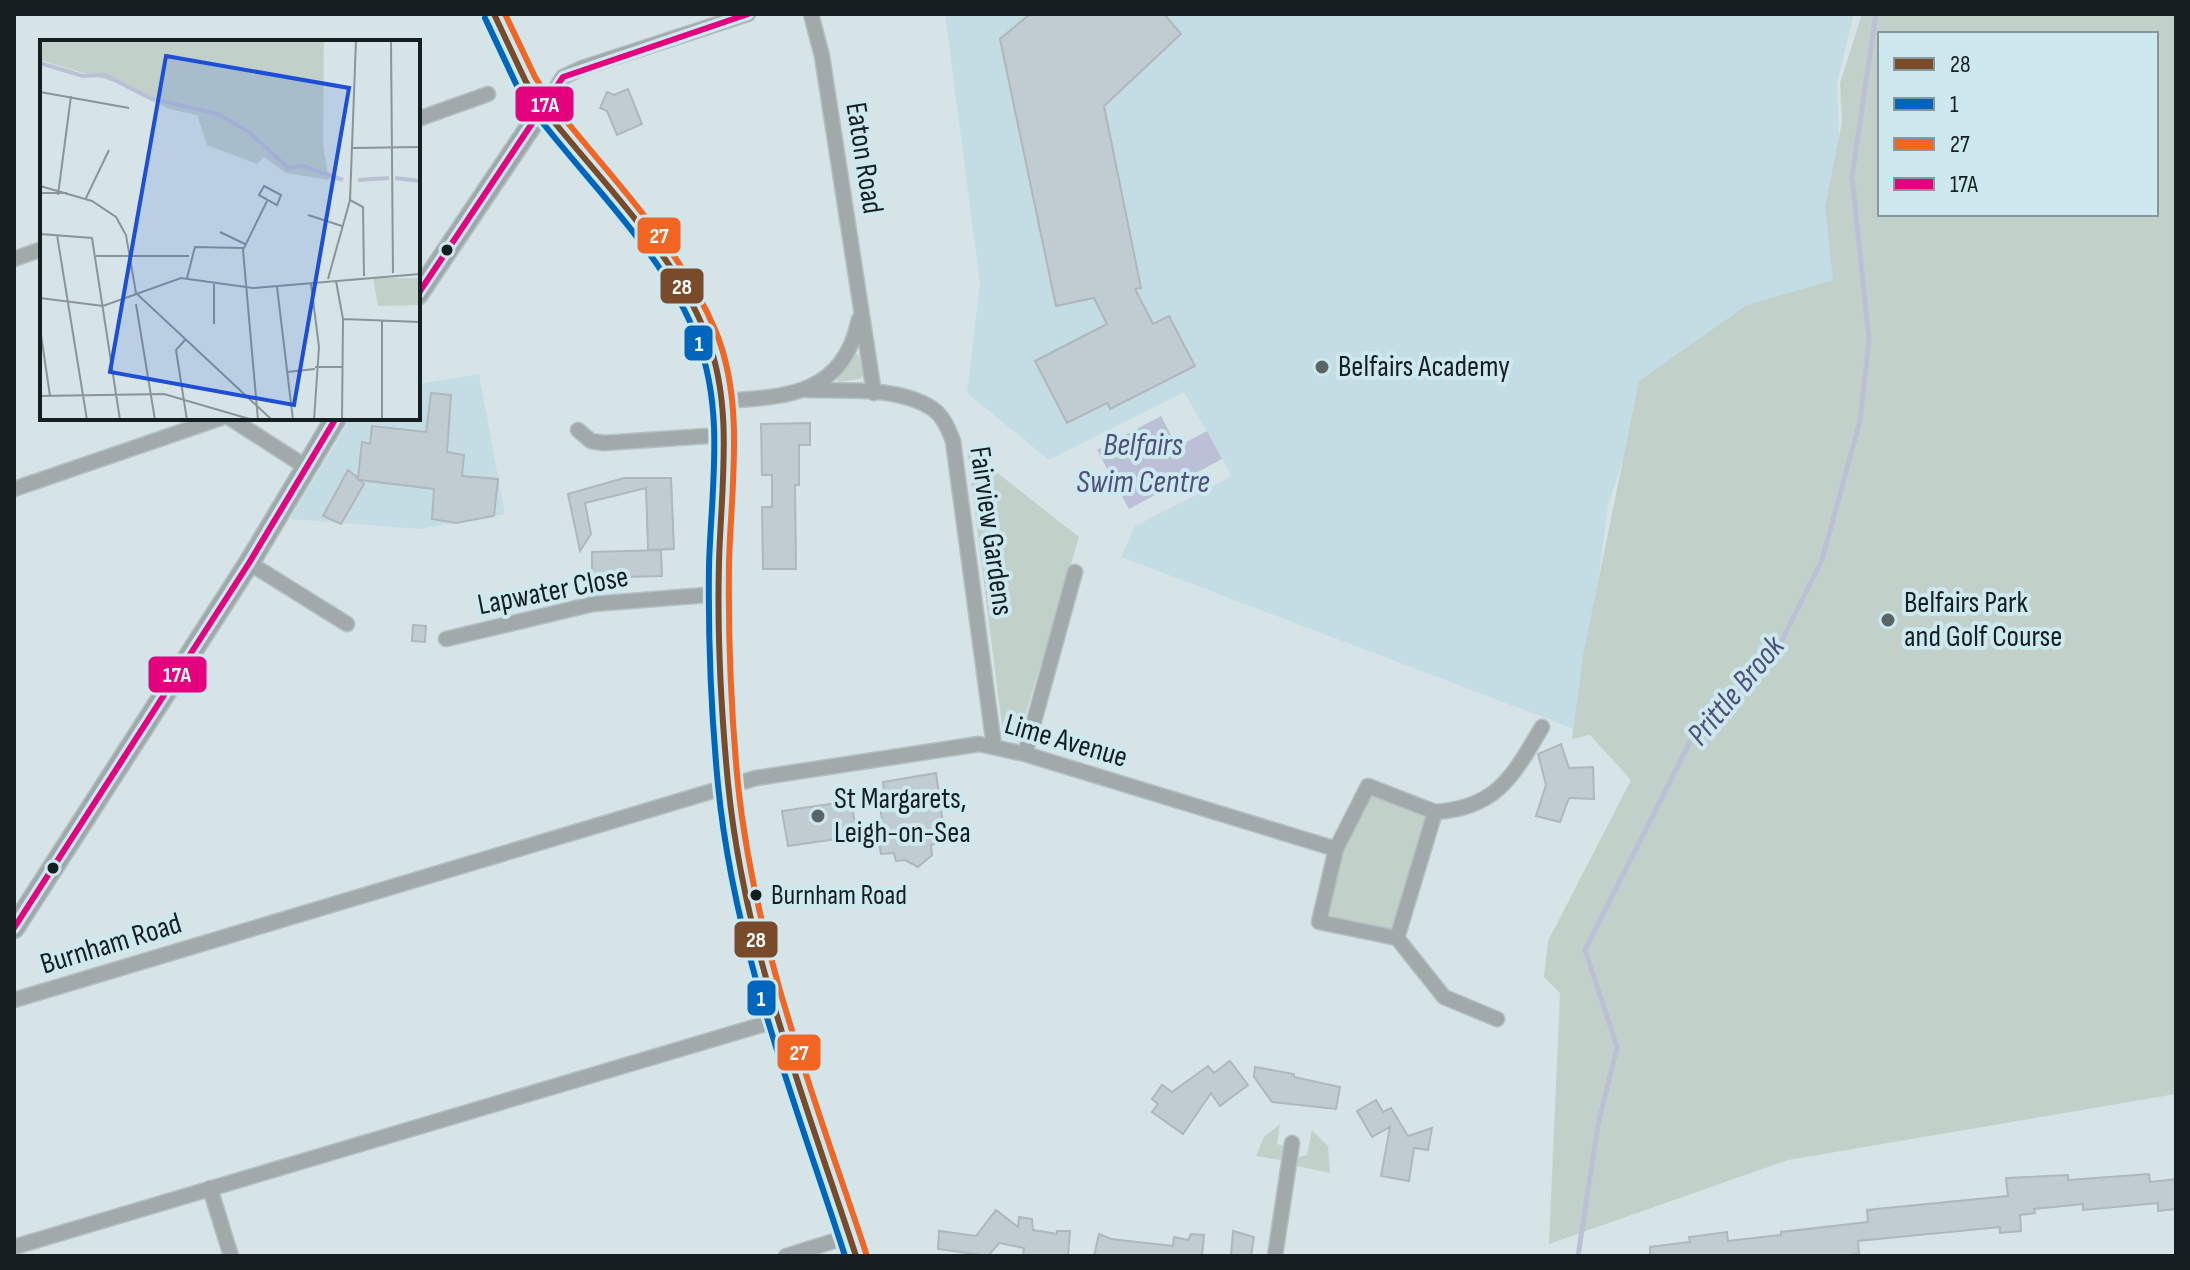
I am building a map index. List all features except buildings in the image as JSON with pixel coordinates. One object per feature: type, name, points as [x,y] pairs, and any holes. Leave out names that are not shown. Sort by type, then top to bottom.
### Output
[{"type":"main road","points":[[494,14],[526,82],[543,108],[675,276],[707,338],[722,401],[719,594],[728,785],[736,855],[755,950],[853,1246]]},
{"type":"street","points":[[420,291],[563,77],[748,14]]},
{"type":"street","name":"Eaton Road","points":[[811,14],[822,56],[874,393]]},
{"type":"street","points":[[420,118],[488,94]]},
{"type":"street","points":[[14,259],[40,250]]},
{"type":"street","name":"Eaton Road","points":[[807,390],[830,375],[843,360],[854,343],[861,311]]},
{"type":"street","points":[[722,401],[807,390]]},
{"type":"street","name":"Fairview Gardens","points":[[807,390],[874,393],[932,408],[946,422],[953,441],[994,746]]},
{"type":"street","points":[[14,489],[215,420]]},
{"type":"street","points":[[233,420],[306,467]]},
{"type":"street","points":[[14,928],[249,563],[335,420]]},
{"type":"street","points":[[578,430],[591,441],[604,443],[722,435]]},
{"type":"street","points":[[249,563],[347,624]]},
{"type":"street","name":"Fairview Gardens","points":[[1025,754],[1075,572]]},
{"type":"street","name":"Lapwater Close","points":[[446,639],[593,604],[719,594]]},
{"type":"street","points":[[1497,1019],[1444,997],[1397,938],[1319,922],[1336,849],[1368,786],[1435,812],[1466,810],[1512,778],[1542,727]]},
{"type":"street","name":"Lime Avenue","points":[[728,785],[979,744],[1025,754],[1336,849]]},
{"type":"street","name":"Burnham Road","points":[[14,1000],[728,785]]},
{"type":"street","points":[[1397,938],[1435,812]]},
{"type":"street","points":[[14,1247],[778,1020]]},
{"type":"street","points":[[1275,1256],[1292,1143]]},
{"type":"street","points":[[210,1188],[231,1256]]},
{"type":"street","points":[[786,1256],[853,1246]]},
{"type":"shaded area","name":"Belfairs Academy","points":[[945,14],[1854,14],[1837,84],[1847,309],[1642,399],[1608,506],[1579,731],[1121,557],[1135,526],[1232,476],[1184,392],[1049,460],[967,393],[980,284]]},
{"type":"shaded area","name":"Belfairs Park and Golf Course","points":[[1862,14],[2176,14],[2176,1094],[1788,1160],[1549,1244],[1560,993],[1544,977],[1548,941],[1631,780],[1590,735],[1572,739],[1583,656],[1639,381],[1747,305],[1833,280],[1825,207],[1842,122],[1840,83]]},
{"type":"shaded area","points":[[856,354],[859,355],[864,375],[860,379],[838,382],[836,378]]},
{"type":"shaded area","points":[[479,374],[505,514],[420,529],[290,519],[350,420],[420,420],[420,384]]},
{"type":"shaded area","points":[[967,449],[1079,537],[1019,736],[1002,726]]},
{"type":"shaded area","points":[[1370,794],[1428,816],[1393,933],[1326,918],[1342,850]]},
{"type":"shaded area","points":[[1280,1124],[1277,1144],[1287,1147],[1286,1161],[1256,1156],[1264,1137]]},
{"type":"shaded area","points":[[1312,1130],[1328,1146],[1330,1173],[1297,1166],[1298,1157],[1307,1155]]},
{"type":"water","name":"Belfairs Swim Centre","points":[[1161,416],[1177,447],[1207,431],[1222,459],[1129,509],[1097,450]]},
{"type":"waterway","name":"Prittle Brook","points":[[1578,1256],[1598,1125],[1617,1047],[1585,950],[1693,736],[1779,646],[1822,560],[1860,421],[1869,340],[1852,176],[1876,14]]},
{"type":"transit line","name":"28","points":[[494,14],[526,82],[543,108],[634,217],[675,275],[693,305],[715,364],[721,392],[724,448],[719,590],[720,673],[736,844],[762,964],[797,1081],[856,1256]]},
{"type":"transit line","name":"27","points":[[505,14],[535,77],[551,102],[641,212],[683,270],[701,300],[725,359],[731,388],[734,446],[729,563],[730,674],[746,845],[758,905],[789,1022],[866,1253]]},
{"type":"transit line","name":"17A","points":[[420,291],[563,77],[748,14]]},
{"type":"transit line","name":"1","points":[[485,18],[517,86],[535,113],[625,222],[667,279],[684,309],[706,368],[714,424],[709,566],[710,676],[726,846],[752,965],[769,1024],[845,1256]]},
{"type":"transit line","name":"17A","points":[[14,928],[249,563],[335,420]]},
{"type":"place","name":"Belfairs Academy","points":[[1322,367]]},
{"type":"place","name":"Belfairs Park and Golf Course","points":[[1888,620]]},
{"type":"place","name":"St Margarets, Leigh-on-Sea","points":[[818,816]]},
{"type":"place","name":"Burnham Road","points":[[756,895]]}]
